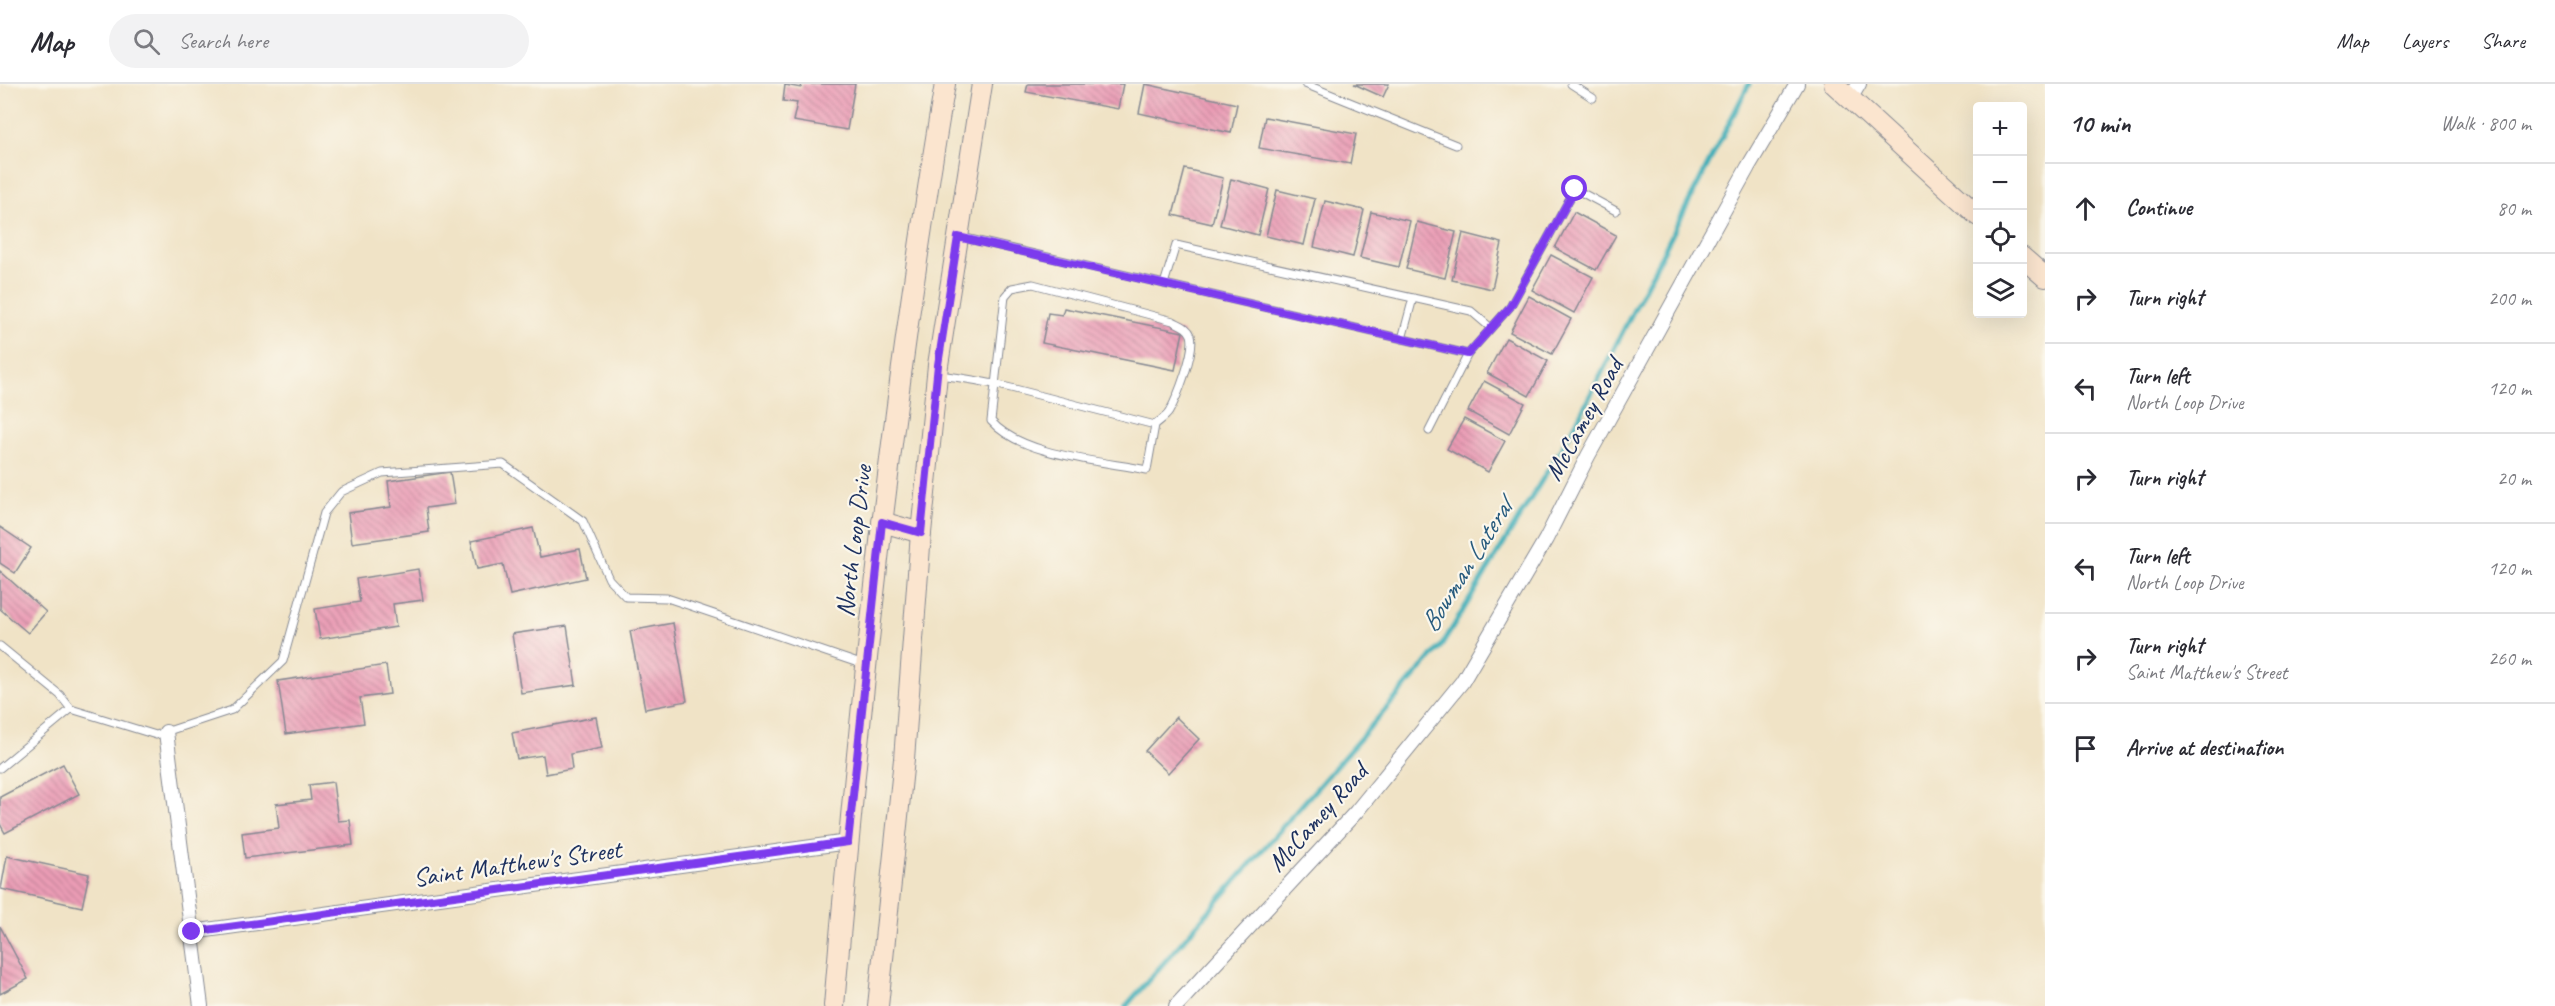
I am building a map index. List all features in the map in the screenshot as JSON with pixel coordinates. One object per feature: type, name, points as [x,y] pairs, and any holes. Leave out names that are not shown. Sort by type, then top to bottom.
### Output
[{"type":"main road","name":"North Loop Drive","points":[[834,1006],[848,842],[882,522],[945,84]]},
{"type":"main road","points":[[878,1006],[904,759],[921,533],[937,375],[982,84]]},
{"type":"main road","points":[[1834,84],[1855,92],[1973,212]]},
{"type":"main road","points":[[2027,261],[2045,277]]},
{"type":"main road","points":[[882,522],[921,533]]},
{"type":"street","name":"McCamey Road","points":[[1176,1006],[1356,812],[1462,682],[1546,539],[1588,456],[1748,167],[1797,84]]},
{"type":"street","points":[[166,732],[201,1006]]},
{"type":"street","name":"Saint Matthew's Street","points":[[192,932],[848,842]]},
{"type":"lane","points":[[1305,84],[1456,145]]},
{"type":"lane","points":[[1571,84],[1593,98]]},
{"type":"lane","points":[[1429,431],[1468,354],[1510,307],[1575,189],[1616,211]]},
{"type":"lane","points":[[958,237],[1468,354]]},
{"type":"lane","points":[[1164,284],[1176,245],[1471,311],[1491,328]]},
{"type":"lane","points":[[1033,284],[1173,321],[1186,327],[1191,335],[1191,346],[1186,368],[1168,413],[1155,425],[1147,470],[1047,450],[1013,439],[1000,431],[991,421],[1005,296],[1012,288],[1033,284]]},
{"type":"lane","points":[[1402,339],[1413,298]]},
{"type":"lane","points":[[937,375],[995,384],[1155,425]]},
{"type":"lane","points":[[0,646],[60,695],[71,708],[156,735],[232,710],[284,661],[324,513],[341,492],[381,474],[503,464],[583,521],[609,579],[626,597],[667,598],[866,666]]},
{"type":"lane","points":[[0,768],[71,708]]},
{"type":"building","points":[[802,84],[855,84],[847,130],[793,121],[797,103],[783,101],[785,85],[801,88]]},
{"type":"building","points":[[1028,84],[1123,84],[1118,109],[1026,92]]},
{"type":"building","points":[[1145,84],[1237,104],[1231,133],[1139,113]]},
{"type":"building","points":[[1354,84],[1389,84],[1383,97]]},
{"type":"building","points":[[1265,117],[1356,134],[1350,164],[1259,148]]},
{"type":"building","points":[[1185,169],[1223,178],[1212,224],[1173,215]]},
{"type":"building","points":[[1231,179],[1269,189],[1258,235],[1220,225]]},
{"type":"building","points":[[1277,190],[1315,199],[1304,245],[1266,236]]},
{"type":"building","points":[[1325,201],[1364,210],[1353,257],[1314,247]]},
{"type":"building","points":[[1371,212],[1410,221],[1399,267],[1360,258]]},
{"type":"building","points":[[1574,212],[1616,235],[1596,270],[1555,248]]},
{"type":"building","points":[[1417,222],[1456,232],[1445,278],[1406,269]]},
{"type":"building","points":[[1463,233],[1502,243],[1492,289],[1452,280]]},
{"type":"building","points":[[1551,255],[1593,277],[1574,313],[1532,290]]},
{"type":"building","points":[[1529,296],[1571,319],[1552,354],[1510,332]]},
{"type":"building","points":[[1064,308],[1183,332],[1175,370],[1042,343],[1048,313],[1062,315]]},
{"type":"building","points":[[1506,338],[1548,361],[1529,396],[1487,373]]},
{"type":"building","points":[[1484,381],[1525,403],[1509,434],[1468,411]]},
{"type":"building","points":[[1464,419],[1505,441],[1488,472],[1447,449]]},
{"type":"building","points":[[450,472],[455,504],[426,508],[429,532],[352,543],[348,513],[391,507],[388,481]]},
{"type":"building","points":[[0,527],[31,548],[15,573],[0,563]]},
{"type":"building","points":[[533,528],[540,557],[580,549],[586,578],[510,595],[503,564],[477,569],[471,541]]},
{"type":"building","points":[[418,569],[423,600],[393,604],[396,627],[320,639],[315,609],[360,602],[356,579]]},
{"type":"building","points":[[0,571],[46,612],[28,633],[0,609]]},
{"type":"building","points":[[673,623],[687,701],[645,709],[630,631]]},
{"type":"building","points":[[567,626],[576,685],[521,693],[512,634]]},
{"type":"building","points":[[386,665],[390,694],[360,698],[364,723],[286,734],[278,681]]},
{"type":"building","points":[[596,717],[602,748],[570,754],[572,769],[546,774],[543,755],[517,759],[512,733]]},
{"type":"building","points":[[1176,717],[1199,739],[1168,773],[1145,751]]},
{"type":"building","points":[[63,764],[79,794],[5,833],[0,824],[0,797]]},
{"type":"building","points":[[333,782],[338,821],[350,820],[353,845],[245,858],[242,833],[279,828],[276,804],[311,800],[309,785]]},
{"type":"building","points":[[7,856],[89,874],[82,907],[1,889]]},
{"type":"building","points":[[0,926],[28,979],[0,994]]},
{"type":"waterway","name":"Bowman Lateral","points":[[1126,1006],[1442,645],[1573,429],[1749,84]]},
{"type":"route","points":[[192,932],[848,842],[882,522],[921,533],[938,365],[958,237],[1468,354],[1510,307],[1575,189]]}]
